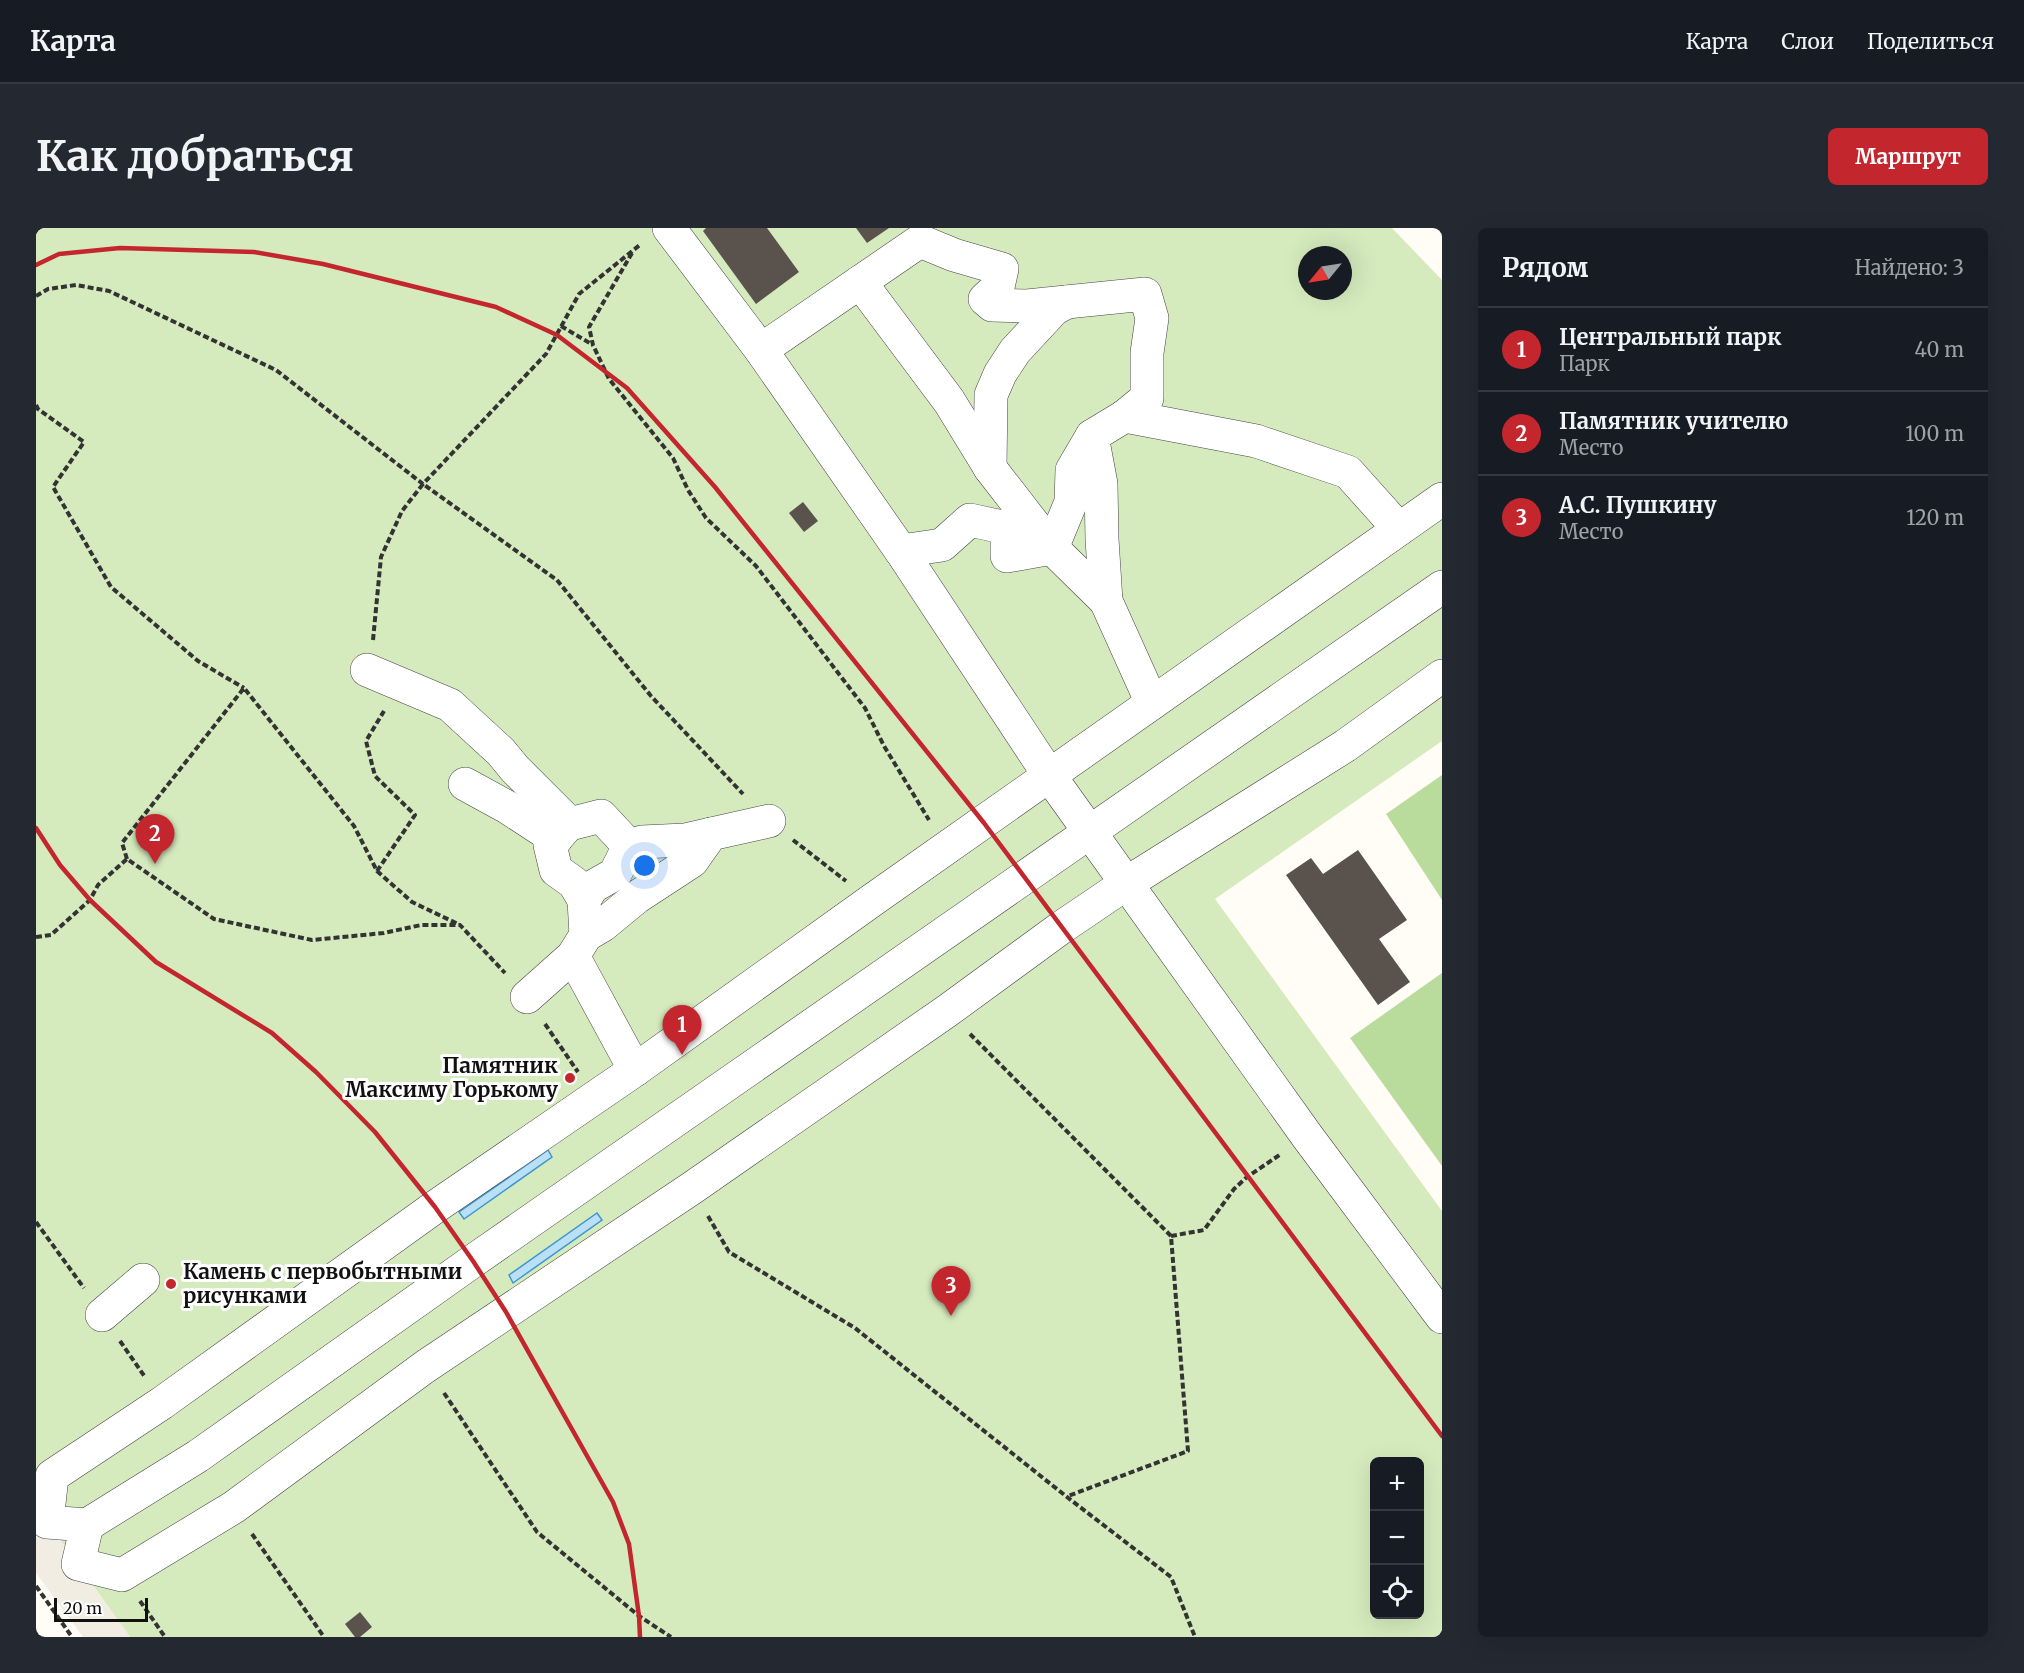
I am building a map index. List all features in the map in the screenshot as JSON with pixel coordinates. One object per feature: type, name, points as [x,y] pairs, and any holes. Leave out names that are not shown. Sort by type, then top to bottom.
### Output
[{"type":"street","points":[[656,235],[761,351],[901,551],[1049,775],[1307,1136],[1442,1317]]},
{"type":"street","points":[[761,351],[920,241],[954,255],[1002,269],[998,287],[984,299],[992,305],[1028,306],[1145,294],[1152,318],[1147,353],[1147,398],[1125,416],[1092,436],[1072,470],[1071,502],[1052,548]]},
{"type":"street","points":[[860,282],[949,401],[990,468],[1052,548],[1106,601]]},
{"type":"street","points":[[990,468],[991,394],[1000,374],[1015,351],[1054,309],[1067,302]]},
{"type":"street","points":[[1125,416],[1256,441],[1348,472],[1399,529]]},
{"type":"street","points":[[1092,436],[1101,484],[1106,601],[1152,703]]},
{"type":"street","points":[[1442,499],[635,1070],[435,1207],[162,1403],[52,1476],[47,1522],[87,1525],[198,1456],[483,1254],[1442,587]]},
{"type":"street","points":[[901,551],[942,545],[970,520],[1007,528],[1007,556],[1052,548]]},
{"type":"street","points":[[367,670],[450,705],[501,752],[563,831]]},
{"type":"street","points":[[87,1525],[78,1564],[122,1575],[234,1507],[426,1366],[692,1188],[947,1011],[1062,927],[1127,883],[1345,746],[1442,676]]},
{"type":"street","points":[[509,762],[497,781],[477,791],[507,807],[563,831]]},
{"type":"street","points":[[584,900],[574,883],[556,870],[550,845],[563,831],[601,816],[629,846]]},
{"type":"street","points":[[635,1070],[580,945],[584,900],[592,887],[615,874],[629,846],[642,842],[685,840],[769,821]]},
{"type":"street","points":[[527,997],[603,925],[637,897],[692,861],[711,834]]},
{"type":"street","points":[[102,1315],[143,1280]]},
{"type":"path","points":[[423,484],[546,354],[579,294],[633,250],[656,235]]},
{"type":"path","points":[[633,250],[590,327],[593,345],[609,379],[673,458],[688,490],[706,518],[756,566],[865,708],[884,746],[923,810],[949,846]]},
{"type":"path","points":[[36,296],[48,289],[76,285],[109,291],[276,370],[423,484],[557,580],[651,696],[769,821],[871,901]]},
{"type":"path","points":[[561,326],[593,345]]},
{"type":"path","points":[[36,405],[38,409],[84,442],[53,487],[111,587],[198,661],[244,688],[354,826],[377,872],[412,902],[460,925],[527,997],[594,1097]]},
{"type":"path","points":[[244,688],[122,843],[127,859],[214,919],[312,940],[384,933],[421,925],[460,925]]},
{"type":"path","points":[[36,937],[51,935],[90,900],[98,885],[127,859]]},
{"type":"path","points":[[947,1011],[1171,1236],[1188,1451],[1067,1497]]},
{"type":"path","points":[[1171,1236],[1204,1230],[1234,1189],[1246,1177],[1307,1136]]},
{"type":"path","points":[[692,1188],[729,1252],[855,1329],[1067,1497],[1171,1576],[1195,1637]]},
{"type":"path","points":[[426,1366],[537,1532],[639,1616],[671,1637]]},
{"type":"path","points":[[36,1586],[72,1637]]},
{"type":"green space","points":[[36,228],[1392,228],[1442,280],[1442,741],[1215,899],[1442,1211],[1442,1637],[130,1637],[36,1506]]},
{"type":"green space","points":[[1442,775],[1442,900],[1386,814]]},
{"type":"green space","points":[[1442,973],[1442,1166],[1350,1038]]},
{"type":"shaded area","points":[[36,1506],[130,1637],[83,1637],[36,1573]]},
{"type":"water","points":[[548,1150],[552,1157],[464,1219],[459,1212]]},
{"type":"water","points":[[597,1213],[602,1220],[513,1283],[509,1275]]},
{"type":"building","points":[[706,228],[767,228],[799,272],[756,304],[703,231]]},
{"type":"building","points":[[856,228],[889,228],[867,243]]},
{"type":"building","points":[[803,502],[818,521],[804,532],[789,513]]},
{"type":"building","points":[[1358,850],[1407,920],[1379,939],[1410,982],[1378,1005],[1286,875],[1311,858],[1323,874]]},
{"type":"building","points":[[360,1612],[372,1627],[360,1637],[355,1637],[345,1624]]},
{"type":"railway","points":[[36,265],[59,254],[120,248],[254,252],[323,264],[496,307],[557,335],[627,388],[715,487],[984,823],[1442,1436]]},
{"type":"railway","points":[[36,828],[60,865],[90,900],[156,962],[272,1033],[316,1072],[375,1132],[435,1207],[506,1312],[613,1502],[629,1544],[640,1637]]},
{"type":"place","name":"Памятник учителю","points":[[155,864]]},
{"type":"place","name":"Центральный парк","points":[[682,1055]]},
{"type":"place","name":"Памятник Максиму Горькому","points":[[570,1078]]},
{"type":"place","name":"Камень с первобытными рисунками","points":[[171,1284]]},
{"type":"place","name":"А.С. Пушкину","points":[[951,1316]]}]
